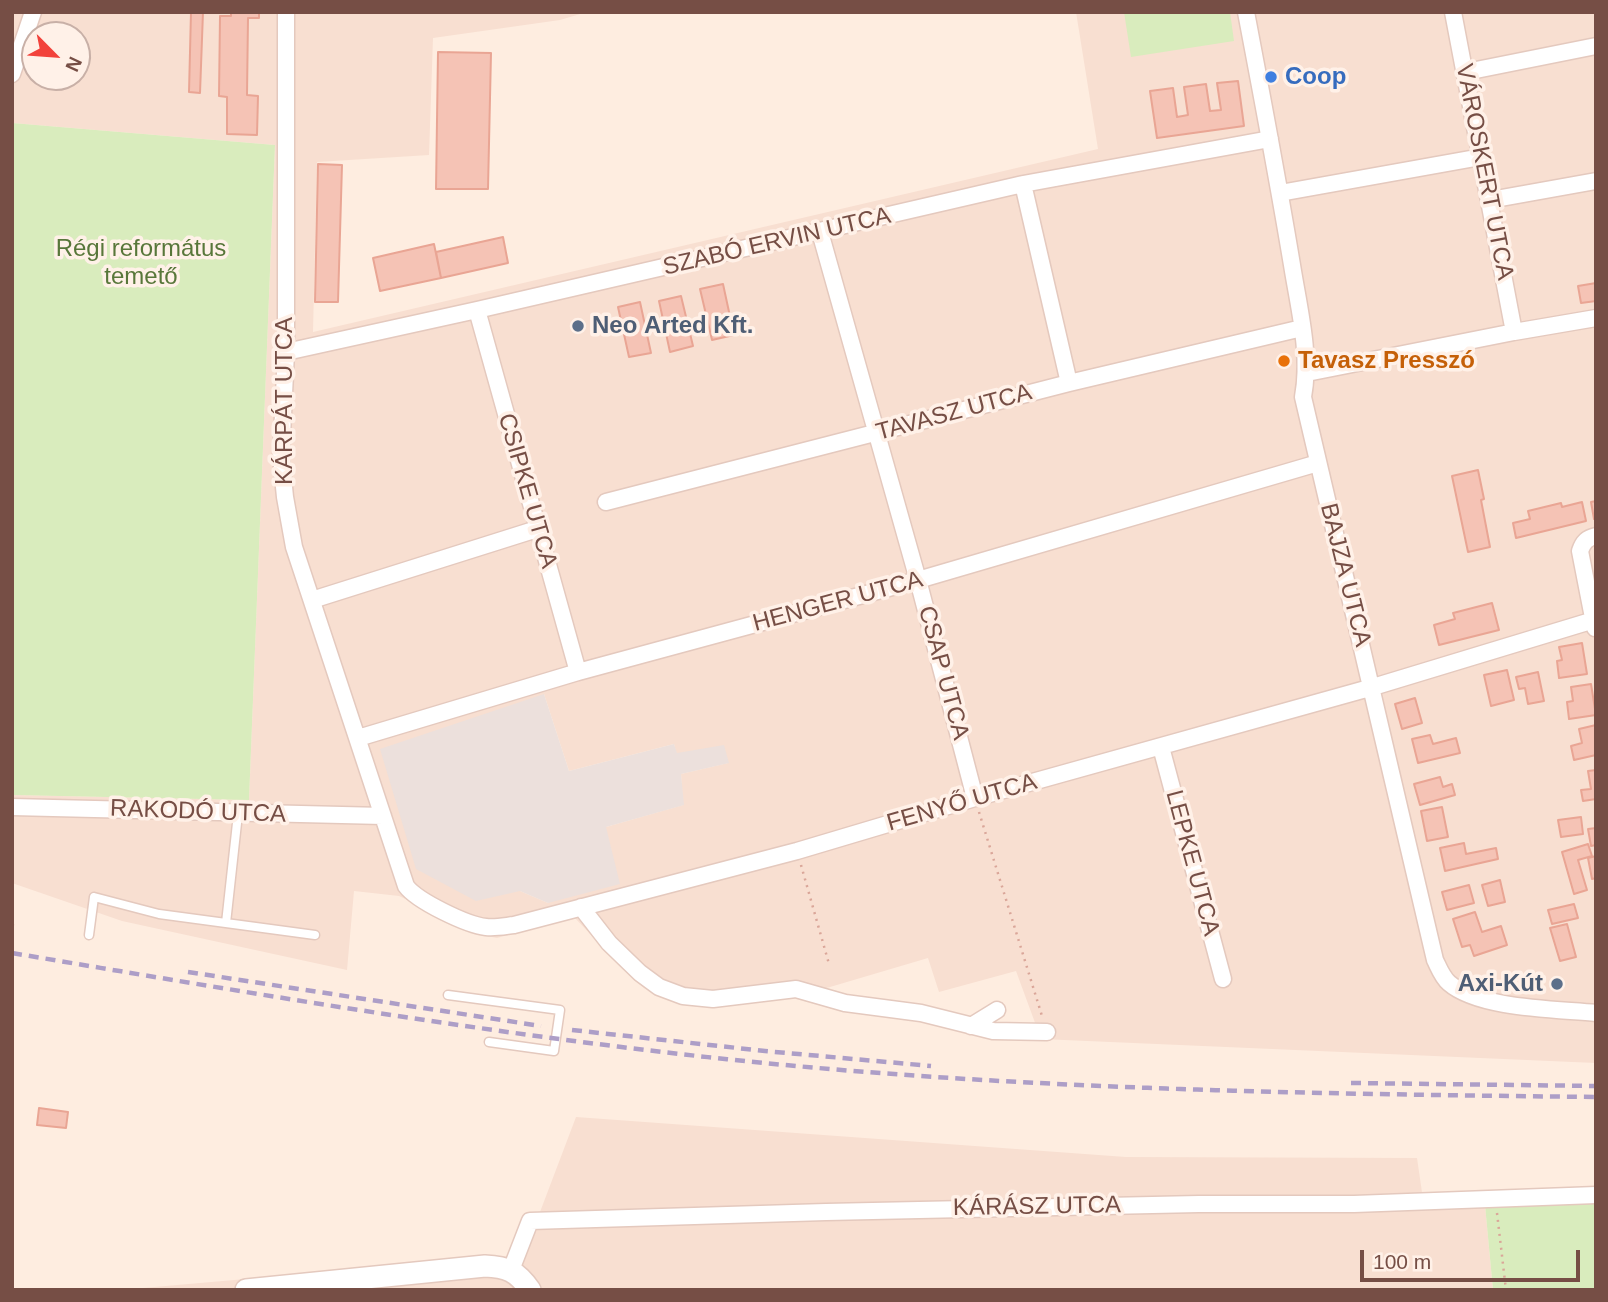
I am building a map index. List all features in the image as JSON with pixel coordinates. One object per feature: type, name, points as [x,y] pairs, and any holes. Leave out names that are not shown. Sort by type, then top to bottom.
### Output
[{"type":"street","points":[[12,74],[33,12]]},
{"type":"street","name":"KÁRPÁT UTCA","points":[[286,12],[286,352],[281,457],[285,496],[294,547],[383,816]]},
{"type":"street","name":"BAJZA UTCA","points":[[1246,12],[1302,328],[1307,373],[1303,397],[1436,960],[1441,974],[1457,988],[1483,999],[1596,1013]]},
{"type":"street","name":"VÁROSKERT UTCA","points":[[1453,12],[1514,332]]},
{"type":"street","points":[[1466,72],[1596,46]]},
{"type":"street","name":"SZABÓ ERVIN UTCA","points":[[286,352],[1023,184],[1270,139]]},
{"type":"street","points":[[1280,193],[1481,158]]},
{"type":"street","points":[[1490,201],[1596,180]]},
{"type":"street","points":[[1023,184],[1069,383]]},
{"type":"street","name":"CSAP UTCA","points":[[820,232],[918,580],[975,799]]},
{"type":"street","name":"CSIPKE UTCA","points":[[477,310],[578,672]]},
{"type":"street","points":[[1307,373],[1596,318]]},
{"type":"street","name":"TAVASZ UTCA","points":[[606,502],[1069,383],[1302,328]]},
{"type":"street","name":"HENGER UTCA","points":[[358,738],[578,672],[918,580],[1318,463]]},
{"type":"street","points":[[312,600],[537,529]]},
{"type":"street","points":[[1589,540],[1580,551],[1595,625]]},
{"type":"street","name":"FENYŐ UTCA","points":[[383,816],[410,891],[473,924],[496,928],[797,851],[1595,625]]},
{"type":"street","name":"LEPKE UTCA","points":[[1161,747],[1223,979]]},
{"type":"street","name":"RAKODÓ UTCA","points":[[12,807],[383,816]]},
{"type":"street","points":[[581,906],[609,943],[633,966],[659,987],[673,993],[713,999],[796,989],[845,1003],[921,1013],[993,1031],[1047,1032]]},
{"type":"street","points":[[971,1026],[997,1010]]},
{"type":"street","name":"KÁRÁSZ UTCA","points":[[511,1270],[530,1221],[1199,1204],[1354,1204],[1596,1195]]},
{"type":"street","points":[[246,1290],[485,1266],[502,1266],[511,1270],[520,1276],[530,1290]]},
{"type":"lane","points":[[226,923],[238,814]]},
{"type":"lane","points":[[89,935],[94,897],[159,914],[315,935]]},
{"type":"lane","points":[[448,995],[560,1010],[554,1051],[489,1042]]},
{"type":"path","points":[[975,799],[1047,1032]]},
{"type":"path","points":[[797,851],[829,964]]},
{"type":"path","points":[[1495,1200],[1506,1290]]},
{"type":"shaded area","points":[[12,12],[587,12],[560,20],[433,38],[429,155],[317,162],[313,332],[1098,149],[1076,12],[1596,12],[1596,1063],[1041,1039],[1016,971],[939,992],[928,958],[803,995],[698,1007],[678,1003],[644,988],[574,917],[497,938],[482,935],[399,896],[354,891],[347,970],[122,921],[12,883],[12,795],[249,800],[275,145],[12,123]],"holes":[[[544,694],[569,771],[674,744],[676,753],[728,763],[681,774],[683,805],[606,827],[548,903],[520,891]]]},
{"type":"shaded area","points":[[544,694],[569,771],[674,744],[677,753],[724,745],[729,763],[681,774],[684,805],[606,827],[620,884],[548,903],[520,891],[476,901],[416,869],[380,749]]},
{"type":"shaded area","points":[[576,1117],[1126,1157],[1417,1158],[1424,1206],[1485,1205],[1493,1290],[120,1290],[508,1256],[524,1214],[540,1212]]},
{"type":"green space","points":[[1124,12],[1230,12],[1234,41],[1131,57]]},
{"type":"green space","name":"Régi református temető","points":[[12,123],[275,145],[249,800],[12,795]]},
{"type":"green space","points":[[1596,1202],[1596,1290],[1493,1290],[1485,1205]]},
{"type":"building","points":[[191,12],[203,12],[200,93],[189,92]]},
{"type":"building","points":[[231,12],[259,12],[259,18],[248,18],[247,95],[258,96],[257,135],[227,134],[227,97],[219,96],[220,16],[231,16]]},
{"type":"building","points":[[438,52],[491,53],[488,189],[436,189]]},
{"type":"building","points":[[1238,81],[1244,126],[1157,138],[1150,91],[1173,88],[1177,117],[1188,115],[1184,87],[1206,84],[1210,111],[1221,110],[1217,83]]},
{"type":"building","points":[[318,164],[342,165],[338,302],[315,302]]},
{"type":"building","points":[[503,237],[508,263],[441,278],[436,252]]},
{"type":"building","points":[[434,244],[441,278],[380,291],[373,258]]},
{"type":"building","points":[[1596,283],[1596,301],[1581,303],[1578,286]]},
{"type":"building","points":[[723,284],[734,335],[712,340],[700,289]]},
{"type":"building","points":[[681,296],[693,346],[670,352],[659,301]]},
{"type":"building","points":[[640,302],[651,353],[629,357],[618,307]]},
{"type":"building","points":[[1478,470],[1490,547],[1468,552],[1452,476]]},
{"type":"building","points":[[1596,501],[1596,518],[1594,519],[1591,502]]},
{"type":"building","points":[[1582,502],[1586,521],[1516,538],[1513,523],[1530,519],[1528,511],[1561,503],[1562,507]]},
{"type":"building","points":[[1492,603],[1499,630],[1439,645],[1434,625],[1455,619],[1453,613]]},
{"type":"building","points":[[1582,643],[1587,674],[1559,678],[1557,661],[1562,660],[1559,647]]},
{"type":"building","points":[[1507,670],[1514,700],[1491,706],[1484,675]]},
{"type":"building","points":[[1538,672],[1544,701],[1528,704],[1525,688],[1519,689],[1516,677]]},
{"type":"building","points":[[1591,684],[1596,715],[1569,719],[1567,702],[1573,701],[1571,687]]},
{"type":"building","points":[[1415,698],[1422,723],[1402,729],[1395,704]]},
{"type":"building","points":[[1596,725],[1596,755],[1574,760],[1571,746],[1582,743],[1579,729]]},
{"type":"building","points":[[1430,735],[1433,744],[1456,738],[1460,753],[1418,763],[1412,739]]},
{"type":"building","points":[[1596,770],[1596,799],[1583,801],[1581,790],[1591,789],[1588,771]]},
{"type":"building","points":[[1440,777],[1443,787],[1452,784],[1455,795],[1420,805],[1414,784]]},
{"type":"building","points":[[1442,807],[1448,837],[1427,841],[1421,811]]},
{"type":"building","points":[[1581,817],[1583,834],[1561,837],[1558,820]]},
{"type":"building","points":[[1596,828],[1596,845],[1591,846],[1588,829]]},
{"type":"building","points":[[1464,843],[1466,854],[1496,848],[1498,859],[1445,871],[1440,848]]},
{"type":"building","points":[[1588,844],[1592,856],[1578,860],[1587,890],[1574,894],[1562,852]]},
{"type":"building","points":[[1596,856],[1596,878],[1592,879],[1588,858]]},
{"type":"building","points":[[1500,880],[1505,902],[1488,906],[1482,885]]},
{"type":"building","points":[[1469,885],[1474,903],[1447,910],[1442,892]]},
{"type":"building","points":[[1574,904],[1578,918],[1552,924],[1548,910]]},
{"type":"building","points":[[1475,912],[1482,932],[1501,926],[1507,945],[1474,956],[1470,945],[1462,947],[1453,919]]},
{"type":"building","points":[[1567,924],[1576,957],[1560,961],[1550,928]]},
{"type":"building","points":[[39,1108],[68,1112],[66,1128],[37,1125]]},
{"type":"railway","points":[[12,953],[481,1028],[764,1063],[1076,1085],[1284,1092],[1596,1097]]},
{"type":"railway","points":[[188,972],[541,1026]]},
{"type":"railway","points":[[572,1030],[931,1066]]},
{"type":"railway","points":[[1351,1083],[1596,1086]]},
{"type":"place","name":"Coop","points":[[1271,77]]},
{"type":"place","name":"Neo Arted Kft.","points":[[578,326]]},
{"type":"place","name":"Tavasz Presszó","points":[[1284,361]]},
{"type":"place","name":"Axi-Kút","points":[[1557,984]]}]
